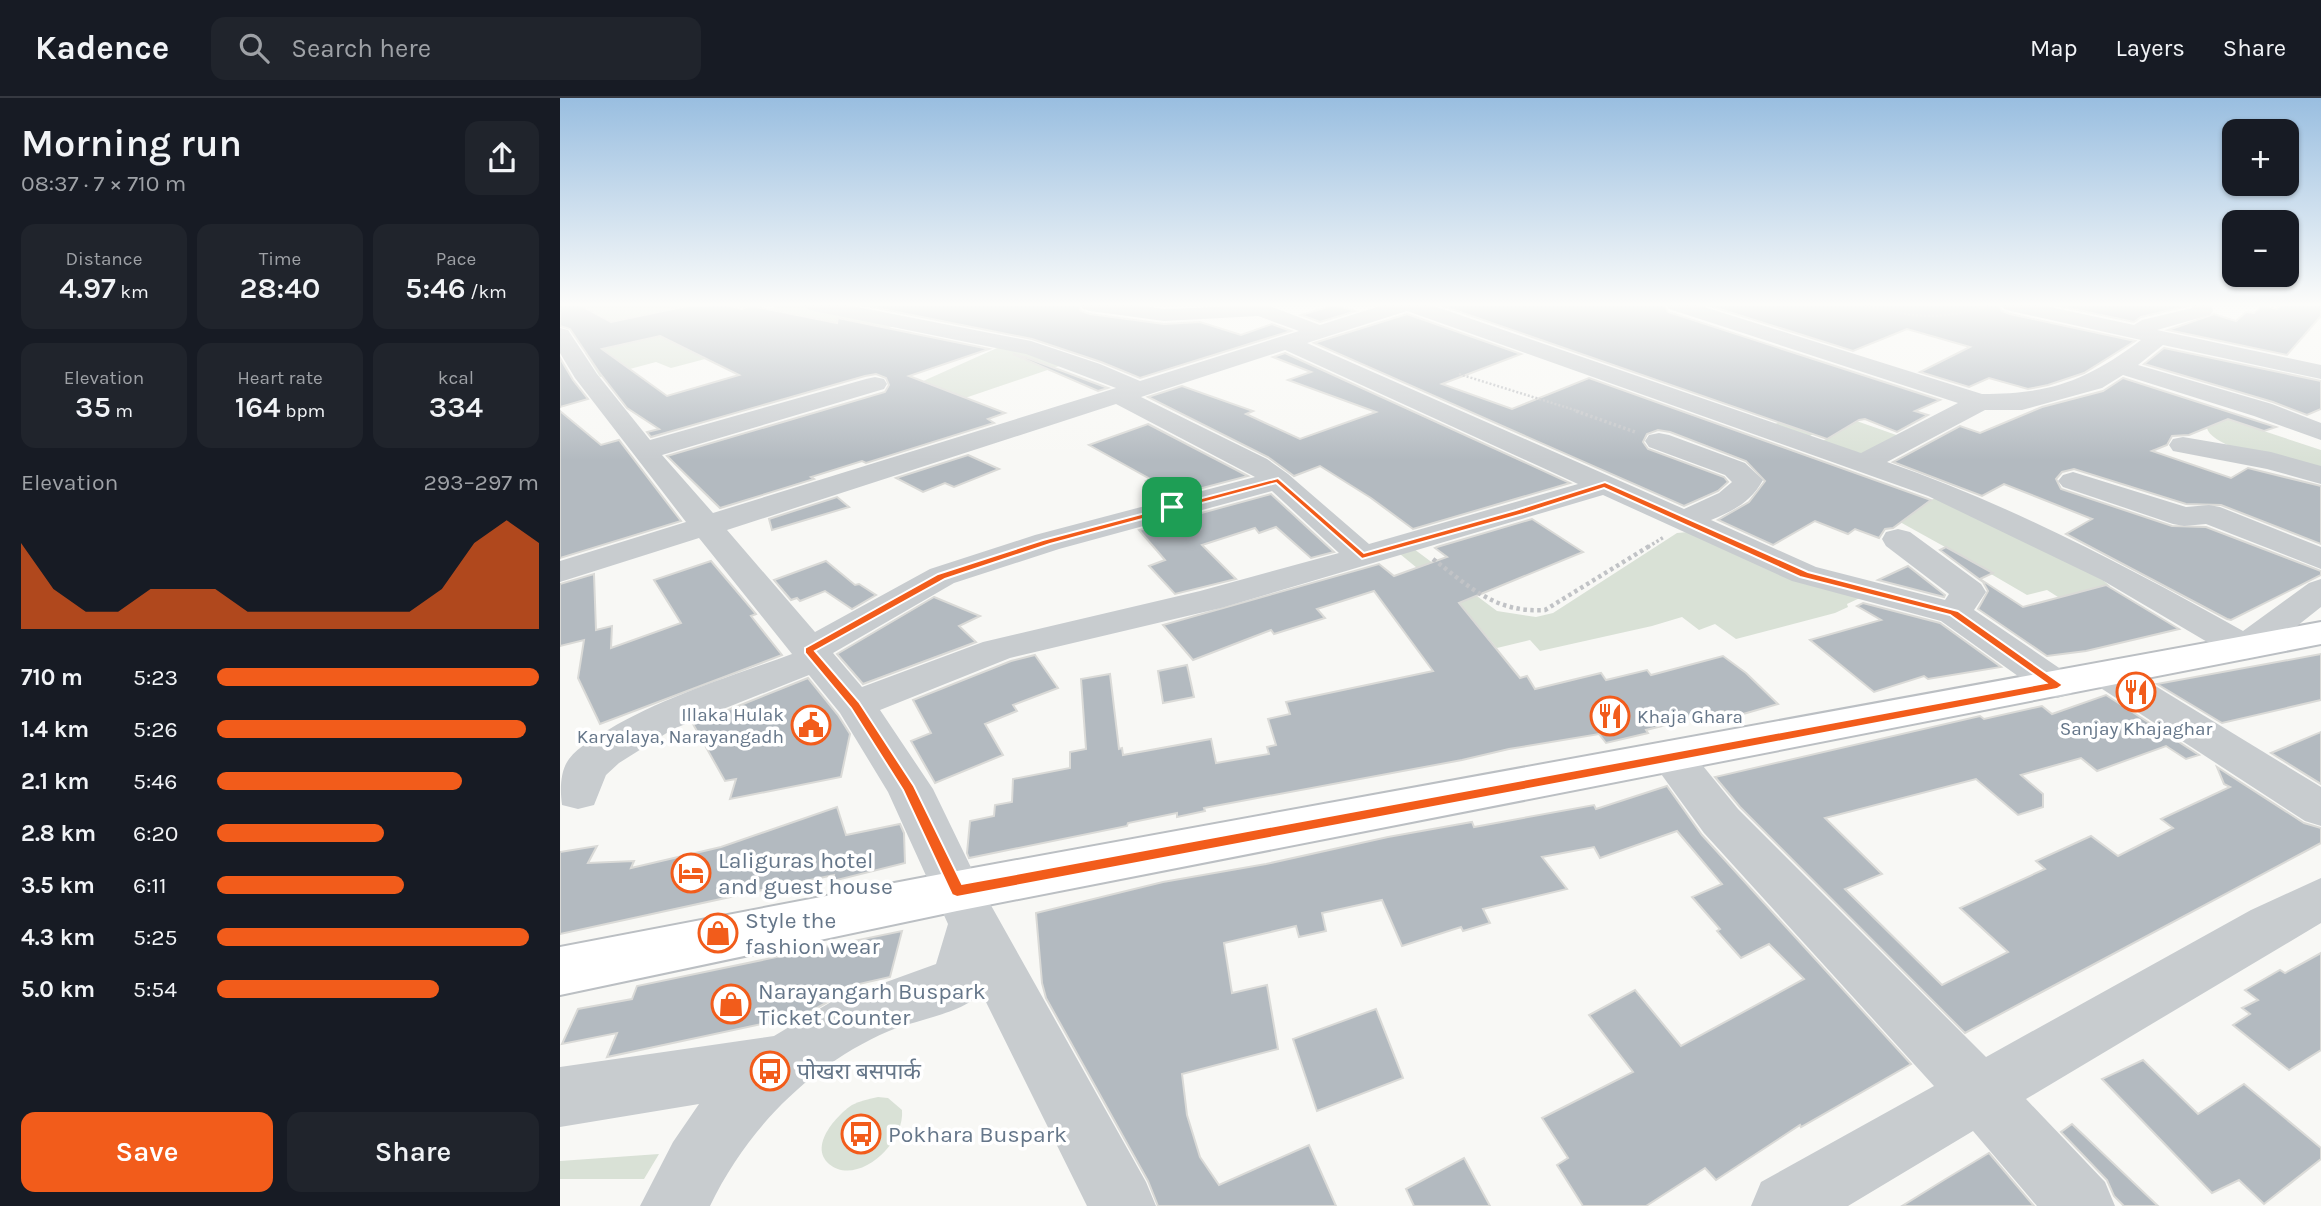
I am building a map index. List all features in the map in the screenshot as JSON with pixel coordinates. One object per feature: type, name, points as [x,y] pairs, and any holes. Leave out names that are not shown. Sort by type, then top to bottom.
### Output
[{"type":"main road","points":[[560,971],[966,907],[1670,757],[2321,634]]},
{"type":"street","points":[[573,357],[644,451],[855,705],[910,789],[966,907],[1122,1206]]},
{"type":"street","points":[[1056,357],[1092,369],[1257,465],[1278,480],[1362,556]]},
{"type":"street","points":[[560,572],[1245,357]]},
{"type":"street","points":[[1319,357],[1804,574],[1954,613],[2057,685]]},
{"type":"street","points":[[1557,357],[1939,490],[2114,573],[2245,648],[2321,590]]},
{"type":"street","points":[[1838,357],[1980,402],[2022,402],[2045,398],[2093,383],[2120,367],[2129,357]]},
{"type":"street","points":[[2270,357],[2311,364]]},
{"type":"street","points":[[2120,367],[2263,410],[2321,432]]},
{"type":"street","points":[[644,451],[876,384]]},
{"type":"street","points":[[1863,463],[1980,402]]},
{"type":"street","points":[[1658,441],[1735,469],[1748,480],[1745,488],[1736,496],[1686,521]]},
{"type":"street","points":[[2183,446],[2271,461],[2321,475]]},
{"type":"street","points":[[578,793],[586,768],[604,752],[659,719],[812,654],[917,588],[968,567],[1047,542],[1278,480]]},
{"type":"street","points":[[2073,481],[2184,517],[2209,514],[2321,559]]},
{"type":"street","points":[[855,705],[997,650],[1208,600],[1605,485]]},
{"type":"street","points":[[1898,539],[1968,592],[1954,613]]},
{"type":"street","points":[[2108,674],[2321,809]]},
{"type":"street","points":[[1670,757],[1721,821],[1980,1093],[2081,1206]]},
{"type":"street","points":[[1785,1206],[2321,899]]},
{"type":"street","points":[[674,1206],[709,1142],[748,1093],[831,1033],[874,1010],[940,991],[960,979],[966,907]]},
{"type":"street","points":[[560,1097],[788,1062]]},
{"type":"path","points":[[1459,374],[1544,399],[1658,441]]},
{"type":"path","points":[[1411,542],[1493,604],[1527,613],[1545,610],[1686,521]]},
{"type":"shaded area","points":[[587,357],[714,357],[671,368],[656,362],[600,377]]},
{"type":"shaded area","points":[[978,357],[1047,357],[1068,363],[965,398],[921,382]]},
{"type":"shaded area","points":[[1814,406],[1902,437],[1864,454],[1819,443],[1846,428],[1834,423],[1806,438],[1771,426]]},
{"type":"shaded area","points":[[2227,419],[2321,450],[2321,472],[2257,456],[2223,443],[2212,436],[2207,428]]},
{"type":"shaded area","points":[[1939,495],[2116,578],[2104,581],[2110,586],[2101,588],[2105,627],[2047,590],[2027,595],[1900,522]]},
{"type":"shaded area","points":[[1688,532],[1864,596],[1835,613],[1736,639],[1715,624],[1699,630],[1682,617],[1540,651],[1530,640],[1497,648],[1456,600],[1400,554],[1414,549],[1497,611],[1536,617],[1553,613],[1677,533]]},
{"type":"shaded area","points":[[878,1097],[888,1098],[902,1110],[896,1136],[887,1149],[877,1159],[852,1170],[840,1170],[829,1164],[823,1157],[822,1149],[823,1140],[833,1123],[852,1105]]},
{"type":"shaded area","points":[[659,1154],[644,1179],[560,1179],[560,1161]]},
{"type":"building","points":[[589,357],[613,357],[667,396],[739,375],[702,357],[966,357],[909,376],[1005,413],[988,419],[994,423],[866,463],[862,461],[720,508],[667,456],[885,392],[889,385],[886,378],[876,374],[865,376],[651,437],[647,432],[659,429],[627,408]]},
{"type":"building","points":[[1019,357],[1108,388],[1098,391]]},
{"type":"building","points":[[1085,357],[1208,357],[1140,378]]},
{"type":"building","points":[[1273,357],[1293,357],[1570,483],[1413,529],[1371,498],[1320,466],[1294,476],[1268,457],[1148,397],[1182,386],[1253,411],[1246,414],[1300,439],[1376,412],[1288,380],[1311,372]]},
{"type":"building","points":[[1345,357],[1514,357],[1442,384],[1512,409],[1589,378],[1931,500],[1893,528],[1885,529],[1879,538],[1855,529],[1848,534],[1815,521],[1773,545],[1718,520],[1749,502],[1765,481],[1746,461],[1670,432],[1658,430],[1647,434],[1643,442],[1648,449],[1724,477],[1728,482],[1718,491],[1684,506]]},
{"type":"building","points":[[1589,357],[1806,357],[1940,400],[1915,411],[1928,415],[1897,432],[1865,419],[1827,439]]},
{"type":"building","points":[[1951,357],[2110,357],[2084,373],[2028,389],[1989,378],[1969,387],[1920,372]]},
{"type":"building","points":[[2153,357],[2205,357],[2321,381],[2321,409],[2307,415],[2273,402],[2144,364]]},
{"type":"building","points":[[560,358],[573,380],[588,399],[560,407]]},
{"type":"building","points":[[2123,378],[2276,427],[2264,431],[2228,419],[2189,435],[2172,436],[2167,445],[2152,451],[2231,478],[2248,468],[2321,486],[2321,544],[2221,505],[2186,504],[2074,469],[2062,472],[2056,479],[2061,489],[2172,526],[2206,527],[2321,571],[2321,575],[2231,620],[2227,619],[2066,534],[2092,519],[2004,484],[1982,496],[1893,462],[1960,426],[1980,433],[2042,407],[2103,391]]},
{"type":"building","points":[[560,411],[601,445],[619,440],[681,521],[560,558]]},
{"type":"building","points":[[1148,424],[1248,476],[1176,495],[1146,481],[1150,479],[1089,445]]},
{"type":"building","points":[[968,455],[999,469],[954,487],[945,483],[923,492],[896,478]]},
{"type":"building","points":[[1271,494],[1334,552],[1311,558],[1276,527],[1259,533],[1255,528],[1202,545],[1236,579],[1175,594],[1149,566],[1165,560],[1139,530]]},
{"type":"building","points":[[837,497],[849,507],[772,530],[769,519]]},
{"type":"building","points":[[1532,519],[1583,552],[1459,603],[1520,678],[1527,676],[1535,689],[1601,673],[1606,680],[1647,670],[1651,675],[1723,656],[1746,673],[1778,704],[1729,718],[1723,711],[1606,743],[1599,734],[1509,749],[1204,808],[1205,811],[1177,817],[1177,813],[1128,823],[1127,826],[969,858],[967,853],[970,821],[994,816],[995,805],[1012,802],[1013,779],[1070,768],[1070,752],[1086,749],[1081,679],[1110,674],[1119,749],[1122,748],[1123,755],[1211,739],[1216,763],[1269,754],[1267,747],[1276,745],[1268,719],[1290,714],[1286,702],[1433,671],[1374,591],[1317,609],[1325,618],[1274,634],[1271,630],[1193,660],[1163,625],[1379,564],[1394,576],[1447,557],[1435,548],[1437,547]]},
{"type":"building","points":[[1946,547],[1993,573],[1980,579],[2023,607],[2106,585],[2179,629],[2086,651],[2047,656],[1978,609],[1988,591],[1983,582],[1940,550]]},
{"type":"building","points":[[711,561],[756,614],[751,616],[782,655],[600,724],[578,678],[584,640],[560,646],[560,584],[594,574],[596,630],[612,626],[611,648],[681,623],[654,580]]},
{"type":"building","points":[[826,561],[855,585],[859,584],[876,595],[852,609],[825,591],[800,601],[797,598],[791,600],[774,580]]},
{"type":"building","points":[[1908,566],[1945,595],[1944,597],[1878,580]]},
{"type":"building","points":[[934,597],[980,616],[959,626],[976,642],[863,684],[837,654]]},
{"type":"building","points":[[1863,603],[1940,623],[2001,667],[1928,679],[1924,676],[1874,692],[1810,640],[1881,620],[1857,606]]},
{"type":"building","points":[[2321,654],[2321,700],[2222,723],[2157,684]]},
{"type":"building","points":[[1035,655],[1058,688],[1013,705],[1017,711],[985,724],[1003,755],[935,783],[911,741],[931,733],[913,700],[1011,661]]},
{"type":"building","points":[[1187,665],[1194,697],[1163,703],[1158,671]]},
{"type":"building","points":[[808,678],[850,734],[841,777],[730,799],[736,779],[725,781],[693,724]]},
{"type":"building","points":[[2106,695],[2199,755],[2186,759],[2166,746],[2097,771],[2081,758],[2021,775],[2043,794],[2043,807],[2018,815],[1976,779],[1825,818],[1882,874],[1845,889],[1942,985],[2008,952],[1960,908],[2045,869],[2036,861],[2091,836],[2118,856],[2173,828],[2161,819],[2230,787],[2224,784],[2217,767],[2304,823],[2321,828],[2321,843],[1965,1033],[1740,807],[1715,777],[1980,716],[1984,719],[2042,706],[2052,714]]},
{"type":"building","points":[[2321,732],[2321,784],[2271,753]]},
{"type":"building","points":[[1667,786],[1702,835],[1911,1064],[1801,1127],[1800,1125],[1716,1180],[1705,1168],[1646,1206],[1583,1206],[1557,1165],[1568,1158],[1542,1118],[1633,1072],[1589,1015],[1635,990],[1681,1046],[1804,979],[1769,944],[1741,958],[1717,931],[1720,929],[1692,897],[1722,884],[1677,831],[1600,858],[1594,847],[1542,857],[1567,889],[1483,909],[1490,923],[1463,931],[1461,927],[1402,946],[1382,900],[1322,913],[1326,931],[1299,937],[1296,926],[1224,943],[1232,993],[1267,985],[1278,1049],[1182,1074],[1187,1115],[1200,1157],[1219,1185],[1309,1145],[1336,1206],[1158,1206],[1148,1181],[1046,998],[1042,983],[1036,913],[1163,882],[1266,864],[1388,837],[1472,822],[1474,827],[1594,805],[1596,809]]},
{"type":"building","points":[[837,807],[846,835],[900,824],[904,833],[905,863],[833,881],[834,875],[560,934],[560,852],[597,846],[588,863],[634,861],[631,868],[721,847]]},
{"type":"building","name":"Narayangarh Buspark Ticket Counter","points":[[902,931],[890,977],[837,989],[835,998],[804,1015],[607,1057],[617,1033],[562,1044],[578,1009],[632,999],[637,986]]},
{"type":"building","points":[[2321,953],[2321,1050],[2289,1070],[2233,1025],[2250,1014],[2242,1008],[2258,1000],[2245,990],[2280,970],[2285,973]]},
{"type":"building","points":[[1376,1009],[1403,1078],[1317,1111],[1293,1039]]},
{"type":"building","points":[[2143,1060],[2198,1114],[2244,1084],[2321,1148],[2321,1159],[2264,1204],[2239,1180],[2212,1193],[2102,1079]]},
{"type":"building","points":[[2072,1124],[2158,1206],[2124,1206],[2114,1196],[2107,1180],[2061,1132]]},
{"type":"building","points":[[1989,1153],[2034,1206],[1902,1206],[1944,1180]]},
{"type":"building","points":[[1464,1158],[1490,1206],[1414,1206],[1406,1189]]},
{"type":"place","name":"Sanjay Khajaghar","points":[[2136,692]]},
{"type":"place","name":"Khaja Ghara","points":[[1610,716]]},
{"type":"place","name":"Illaka Hulak Karyalaya, Narayangadh","points":[[811,725]]},
{"type":"place","name":"Laliguras hotel and guest house","points":[[691,873]]},
{"type":"place","name":"Style the fashion wear","points":[[718,933]]},
{"type":"place","name":"Narayangarh Buspark Ticket Counter","points":[[731,1004]]},
{"type":"place","name":"पोखरा बसपार्क","points":[[770,1071]]},
{"type":"place","name":"Pokhara Buspark","points":[[861,1134]]},
{"type":"route","points":[[1278,480],[1362,556],[1605,485],[1804,574],[1954,613],[2057,685],[957,891],[910,789],[855,705],[809,650],[942,576],[1047,542],[1172,507],[1278,480]]}]
